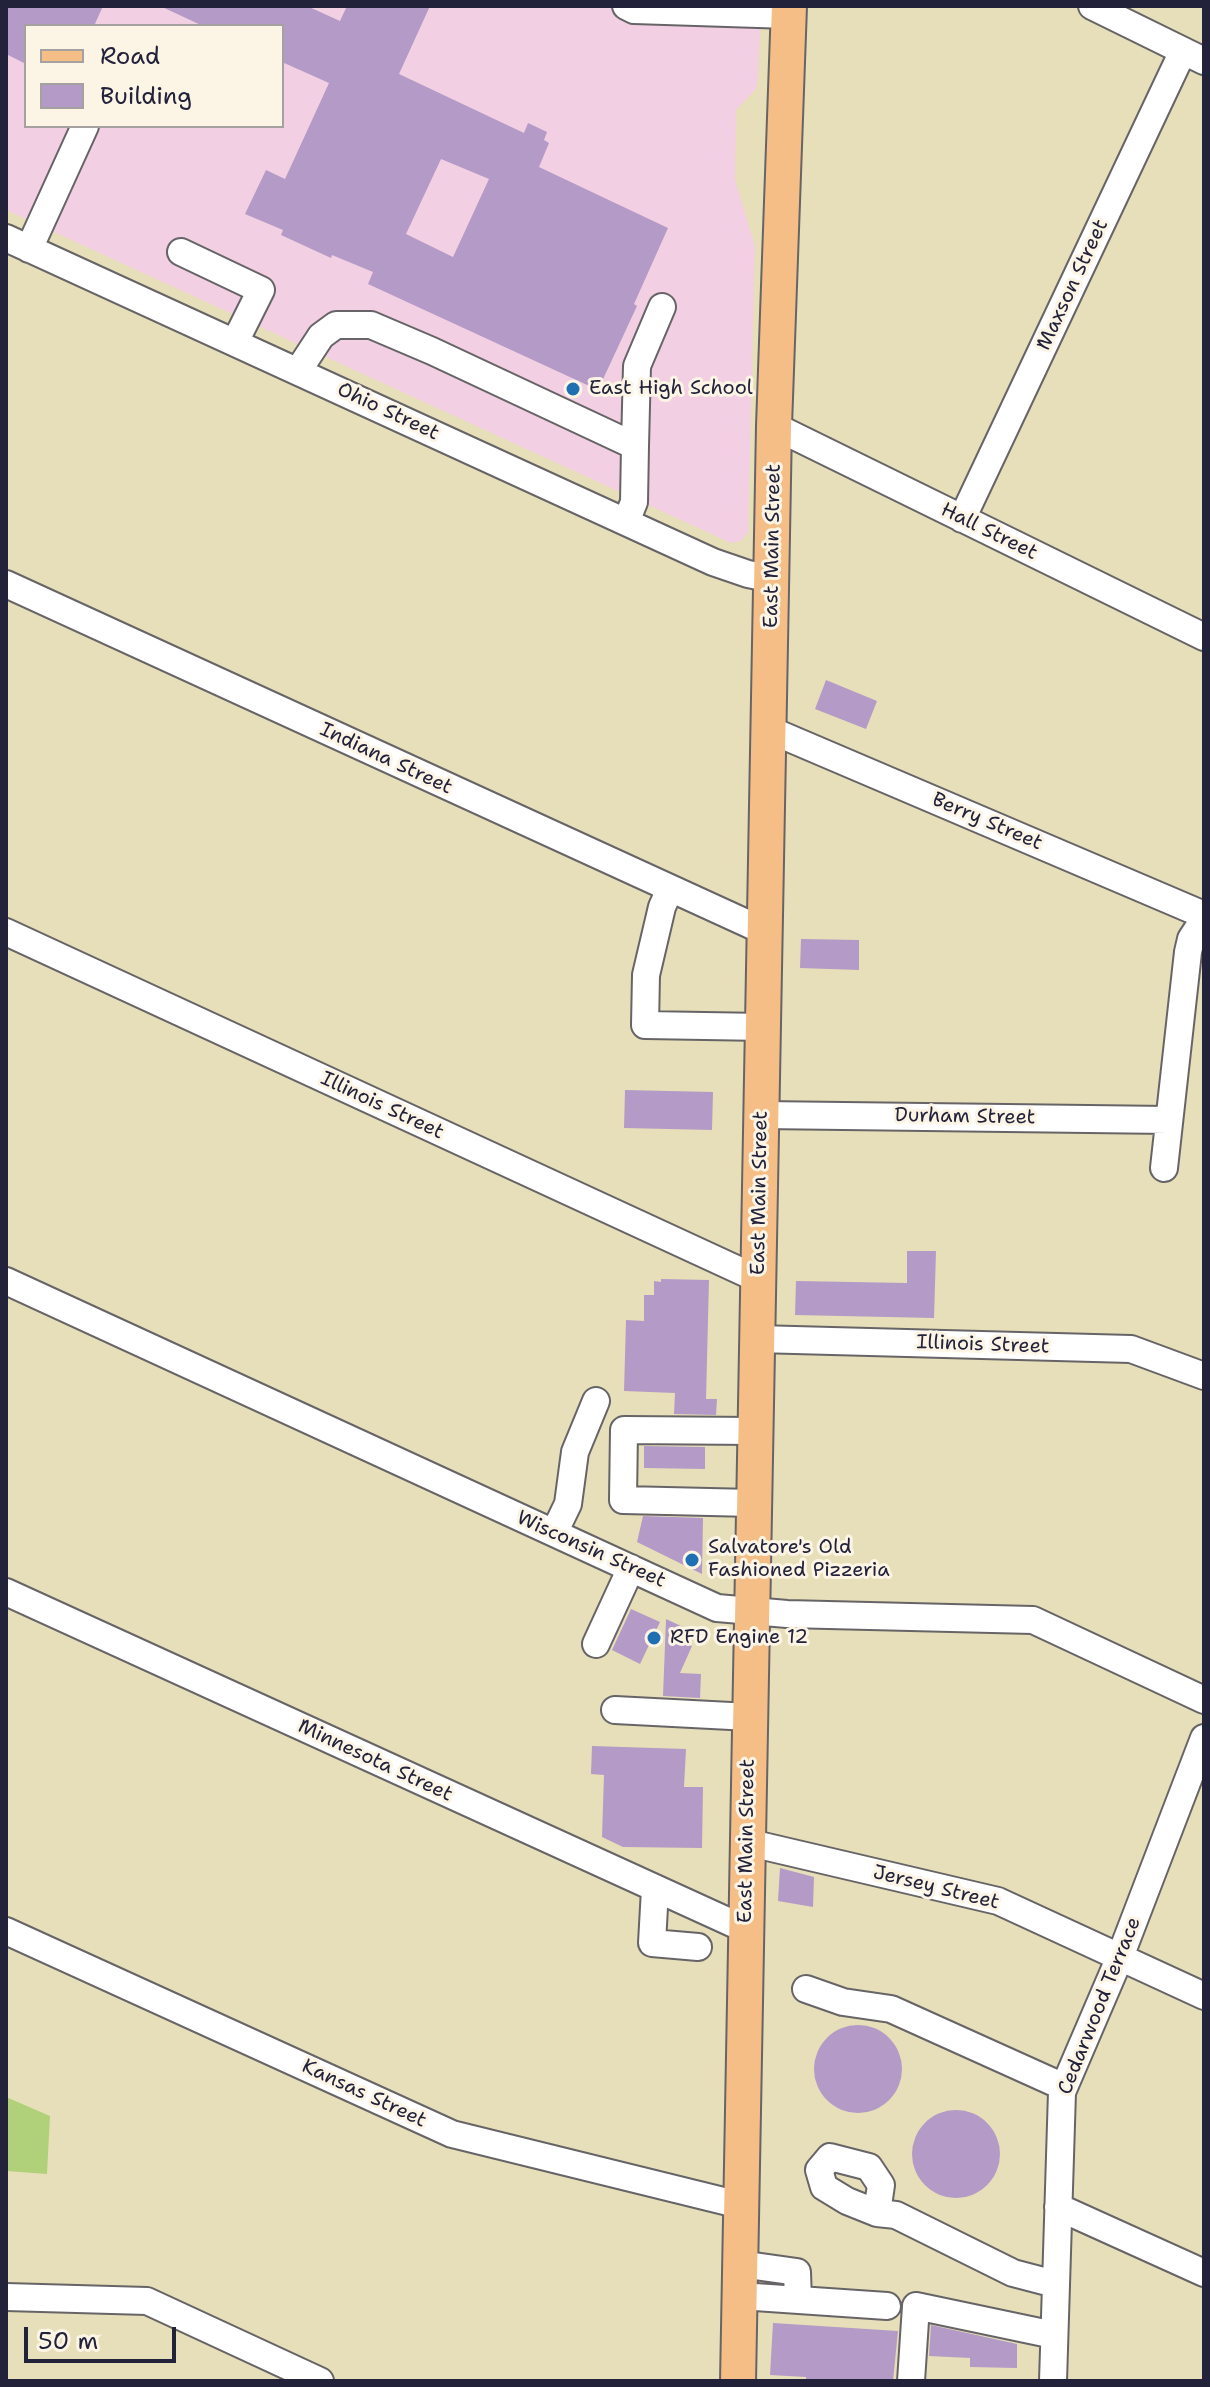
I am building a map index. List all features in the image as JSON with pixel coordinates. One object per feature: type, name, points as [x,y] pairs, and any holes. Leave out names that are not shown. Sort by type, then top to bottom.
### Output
[{"type":"main road","name":"East Main Street","points":[[738,2381],[774,426],[789,11]]},
{"type":"street","points":[[626,6],[634,10],[789,11]]},
{"type":"street","points":[[1092,6],[1193,56]]},
{"type":"street","name":"Maxson Street","points":[[962,519],[1193,56]]},
{"type":"street","points":[[18,243],[84,128]]},
{"type":"street","name":"Ohio Street","points":[[18,243],[730,569],[773,579]]},
{"type":"street","points":[[181,252],[261,290],[235,342]]},
{"type":"street","points":[[626,522],[634,502],[637,366],[662,307]]},
{"type":"street","points":[[298,371],[321,336],[336,325],[371,325],[635,446]]},
{"type":"street","name":"Hall Street","points":[[774,426],[1204,637]]},
{"type":"street","name":"Indiana Street","points":[[6,584],[766,932]]},
{"type":"street","name":"Berry Street","points":[[770,730],[1204,917]]},
{"type":"street","points":[[670,889],[662,907],[646,975],[645,1025],[764,1027]]},
{"type":"street","points":[[1164,1168],[1188,952],[1191,939],[1204,917]]},
{"type":"street","name":"Illinois Street","points":[[6,932],[758,1279]]},
{"type":"street","name":"Durham Street","points":[[762,1115],[1169,1120]]},
{"type":"street","name":"Wisconsin Street","points":[[6,1281],[717,1608],[751,1612],[1033,1620],[1204,1700]]},
{"type":"street","name":"Illinois Street","points":[[757,1339],[1131,1349],[1204,1376]]},
{"type":"street","points":[[554,1533],[568,1504],[575,1452],[596,1401]]},
{"type":"street","points":[[753,1503],[623,1500],[624,1430],[755,1431]]},
{"type":"street","points":[[596,1644],[631,1568]]},
{"type":"street","name":"Minnesota Street","points":[[6,1592],[745,1929]]},
{"type":"street","points":[[615,1710],[750,1717]]},
{"type":"street","name":"Cedarwood Terrace","points":[[1053,2381],[1064,2087],[1120,1957],[1204,1738]]},
{"type":"street","name":"Jersey Street","points":[[746,1842],[998,1901],[1204,1996]]},
{"type":"street","points":[[655,1889],[652,1943],[698,1947]]},
{"type":"street","name":"Kansas Street","points":[[6,1931],[452,2134],[740,2205]]},
{"type":"street","points":[[806,1989],[843,2002],[891,2009],[1064,2087]]},
{"type":"street","points":[[1058,2207],[1204,2273]]},
{"type":"street","points":[[877,2213],[896,2215],[1013,2273],[1055,2284]]},
{"type":"street","points":[[740,2280],[797,2272],[798,2300],[887,2306]]},
{"type":"street","points":[[6,2297],[147,2301],[320,2381]]},
{"type":"street","points":[[911,2381],[916,2306],[1054,2335]]},
{"type":"shaded area","name":"East High School","points":[[6,6],[761,6],[756,89],[736,110],[735,180],[755,246],[748,532],[741,541],[731,543],[6,210]]},
{"type":"green space","points":[[6,2097],[50,2116],[47,2174],[6,2171]]},
{"type":"building","points":[[6,6],[103,6],[95,24],[24,24],[24,63],[6,54]]},
{"type":"building","points":[[160,6],[307,6],[340,21],[347,6],[430,6],[399,74],[524,133],[528,123],[547,132],[544,140],[549,143],[539,167],[668,228],[634,304],[637,306],[598,390],[368,284],[373,272],[332,255],[331,258],[281,235],[283,230],[245,214],[266,170],[285,179],[329,83],[284,63],[284,24],[199,24]],"holes":[[[441,159],[489,179],[453,257],[406,234]]]},
{"type":"building","points":[[826,680],[877,701],[866,729],[815,709]]},
{"type":"building","points":[[801,939],[859,940],[859,970],[800,968]]},
{"type":"building","points":[[625,1090],[713,1092],[712,1130],[624,1128]]},
{"type":"building","points":[[907,1251],[936,1251],[934,1318],[795,1315],[796,1281],[907,1283]]},
{"type":"building","points":[[661,1279],[709,1280],[706,1399],[717,1399],[716,1415],[674,1414],[675,1393],[624,1391],[626,1320],[644,1321],[644,1295],[654,1295],[654,1281],[661,1282]]},
{"type":"building","points":[[644,1446],[705,1447],[705,1469],[644,1468]]},
{"type":"building","points":[[643,1516],[703,1518],[702,1574],[637,1542]]},
{"type":"building","points":[[631,1609],[660,1622],[640,1664],[612,1650]]},
{"type":"building","points":[[666,1619],[694,1632],[688,1645],[692,1646],[680,1673],[701,1674],[700,1698],[663,1696]]},
{"type":"building","points":[[592,1746],[686,1749],[684,1787],[703,1787],[702,1848],[623,1847],[602,1837],[604,1775],[591,1774]]},
{"type":"building","points":[[780,1868],[814,1877],[813,1907],[778,1901]]},
{"type":"building","points":[[858,2025],[875,2029],[889,2038],[898,2052],[902,2069],[898,2086],[889,2100],[875,2109],[858,2113],[841,2109],[827,2100],[818,2086],[814,2069],[818,2052],[827,2038],[841,2029]]},
{"type":"building","points":[[956,2110],[973,2114],[987,2123],[996,2137],[1000,2154],[996,2171],[987,2185],[973,2194],[956,2198],[939,2194],[925,2185],[916,2171],[912,2154],[916,2137],[925,2123],[939,2114]]},
{"type":"building","points":[[773,2323],[898,2331],[893,2381],[806,2381],[806,2377],[770,2375]]},
{"type":"building","points":[[931,2325],[1017,2344],[1017,2368],[970,2367],[970,2358],[929,2356]]},
{"type":"place","name":"East High School","points":[[573,389]]},
{"type":"place","name":"Salvatore's Old Fashioned Pizzeria","points":[[692,1560]]},
{"type":"place","name":"RFD Engine 12","points":[[654,1638]]}]
